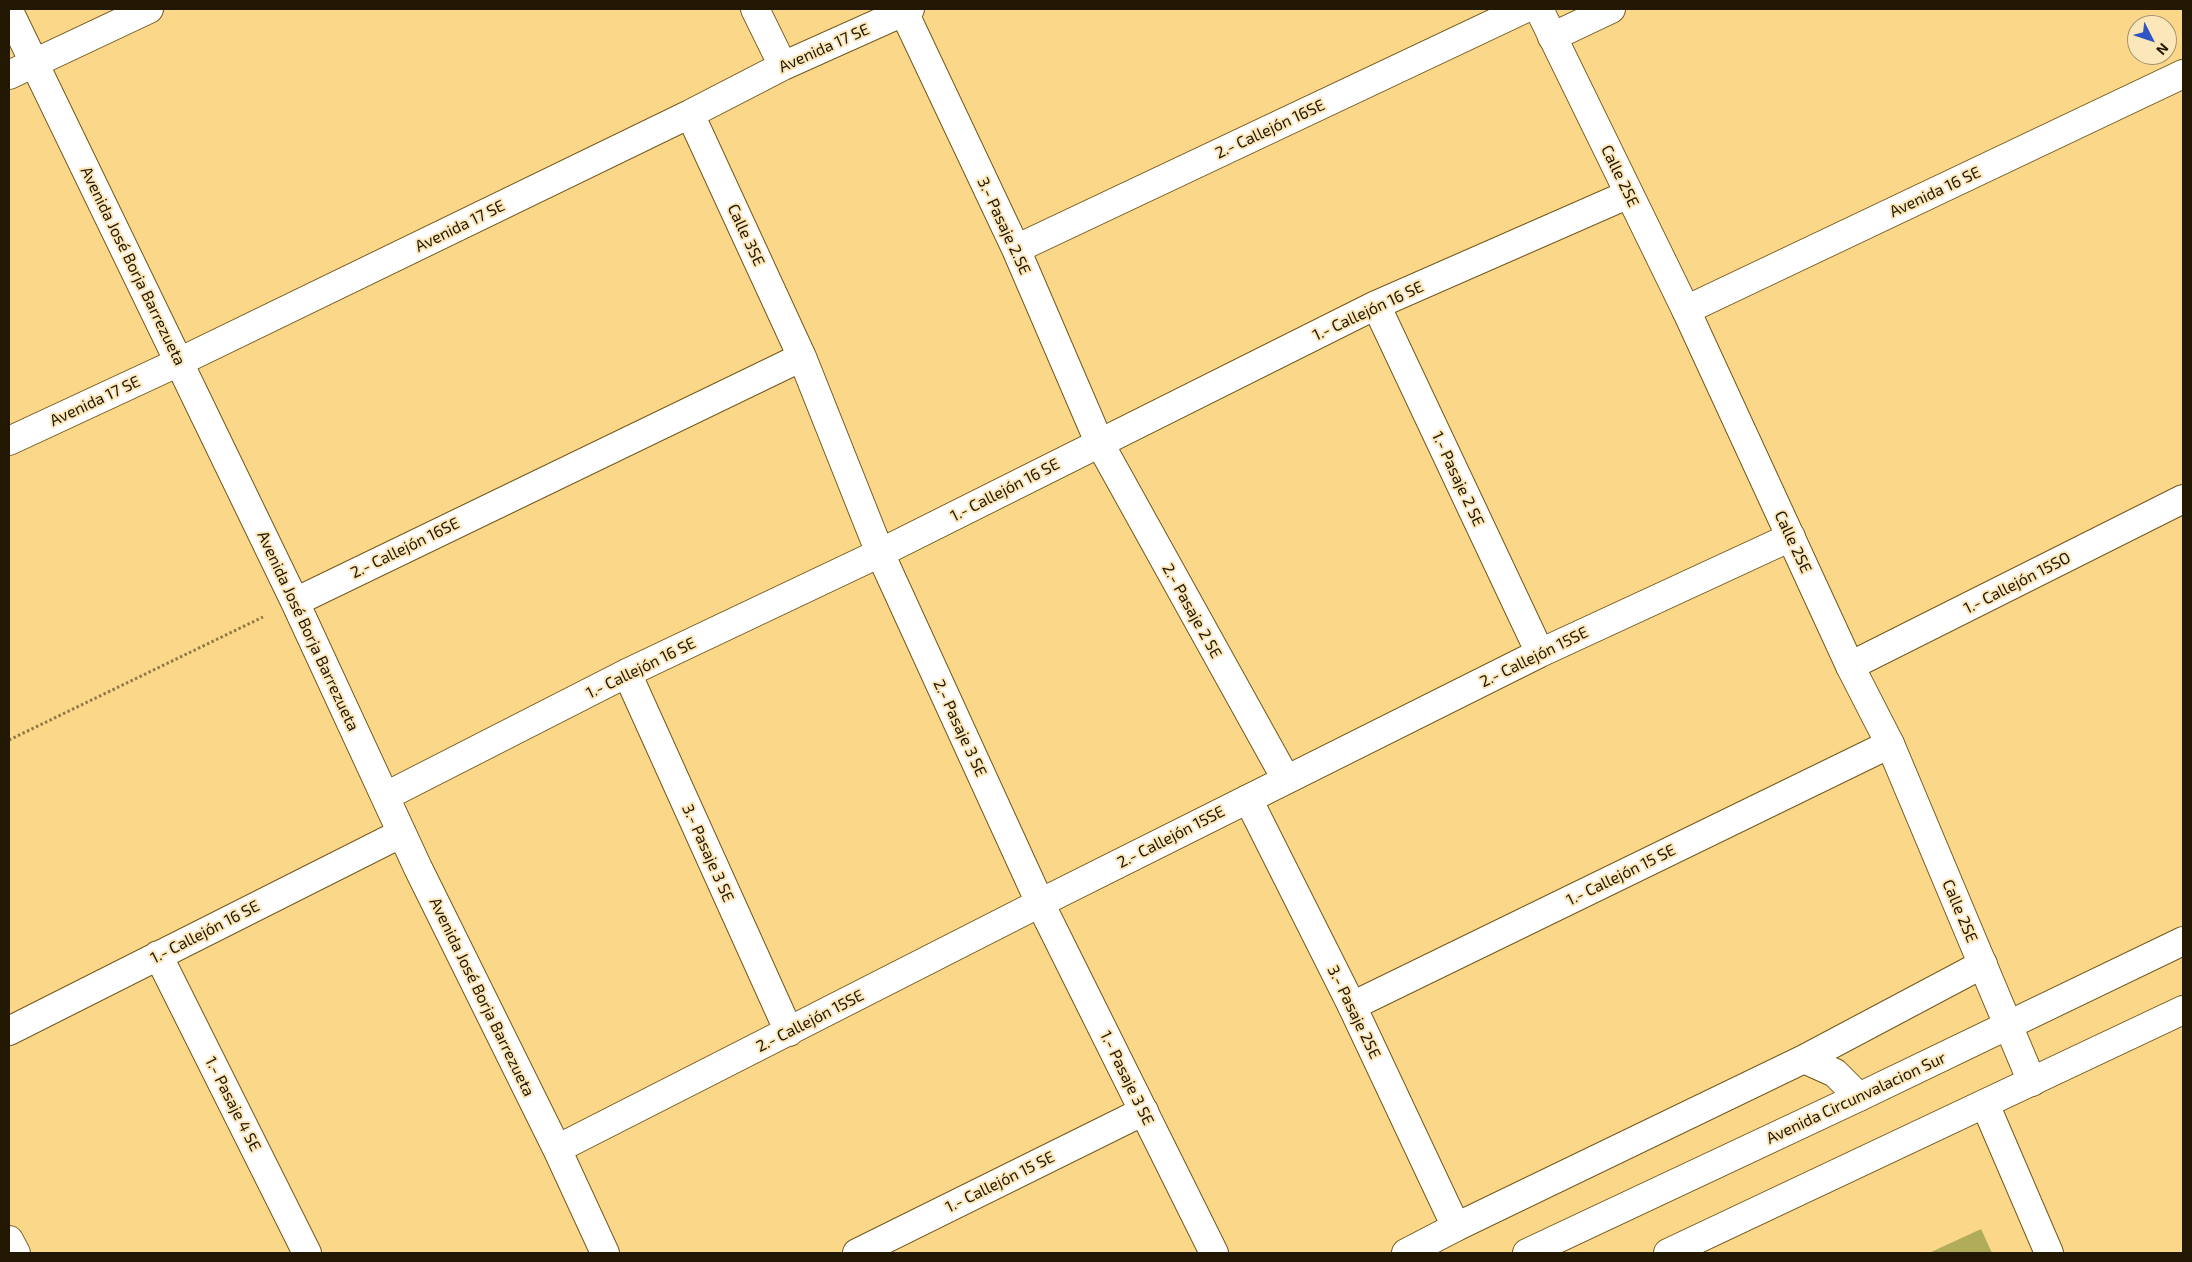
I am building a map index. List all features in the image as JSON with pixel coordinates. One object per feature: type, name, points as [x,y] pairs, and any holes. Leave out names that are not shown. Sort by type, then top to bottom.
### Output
[{"type":"street","points":[[9,75],[149,9]]},
{"type":"street","points":[[755,9],[783,66]]},
{"type":"street","name":"2.- Callejón 16SE","points":[[1016,249],[1524,9]]},
{"type":"street","name":"Calle 2SE","points":[[1539,9],[1686,310],[1850,666],[1890,744],[2032,1082]]},
{"type":"street","points":[[1552,37],[1611,9]]},
{"type":"street","name":"Avenida 17 SE","points":[[9,441],[179,362],[690,114],[783,66],[907,10]]},
{"type":"street","name":"3.- Pasaje 2.SE","points":[[907,10],[1016,249],[1099,442]]},
{"type":"street","name":"Avenida José Borja Barrezueta","points":[[9,11],[296,602],[402,833],[557,1149],[605,1253]]},
{"type":"street","name":"Avenida 16 SE","points":[[1686,310],[2183,74]]},
{"type":"street","name":"Calle 3SE","points":[[690,114],[802,357],[880,552]]},
{"type":"street","name":"1.- Callejón 16 SE","points":[[386,796],[627,674],[880,552],[1376,305],[1629,194]]},
{"type":"street","name":"1.- Pasaje 2 SE","points":[[1376,305],[1540,653]]},
{"type":"street","name":"2.- Callejón 16SE","points":[[296,602],[802,357]]},
{"type":"street","name":"2.- Pasaje 2 SE","points":[[1099,442],[1286,779]]},
{"type":"street","name":"1.- Callejón 15SO","points":[[1850,666],[2183,499]]},
{"type":"street","name":"2.- Callejón 15SE","points":[[557,1149],[1040,903],[1540,653],[1791,537]]},
{"type":"street","name":"2.- Pasaje 3 SE","points":[[880,552],[1040,903]]},
{"type":"street","name":"3.- Pasaje 3 SE","points":[[627,674],[789,1032]]},
{"type":"street","name":"1.- Callejón 15 SE","points":[[1352,1006],[1890,744]]},
{"type":"street","name":"3.- Pasaje 2SE","points":[[1248,799],[1352,1006],[1456,1227]]},
{"type":"street","name":"1.- Callejón 16 SE","points":[[9,1030],[402,833]]},
{"type":"street","name":"1.- Pasaje 3 SE","points":[[1040,903],[1214,1253]]},
{"type":"street","name":"Avenida Circunvalacion Sur","points":[[1527,1253],[2009,1025],[2183,940]]},
{"type":"street","name":"1.- Pasaje 4 SE","points":[[158,955],[308,1253]]},
{"type":"street","points":[[1406,1253],[1804,1059],[1983,964]]},
{"type":"street","points":[[1668,1253],[2183,1010]]},
{"type":"street","points":[[1804,1059],[1835,1073],[1858,1097]]},
{"type":"street","points":[[1985,1104],[2048,1253]]},
{"type":"street","name":"1.- Callejón 15 SE","points":[[857,1253],[1144,1111]]},
{"type":"street","points":[[9,1240],[16,1253]]},
{"type":"path","points":[[9,740],[296,602]]},
{"type":"building","points":[[1981,1229],[1992,1253],[1929,1253]]}]
